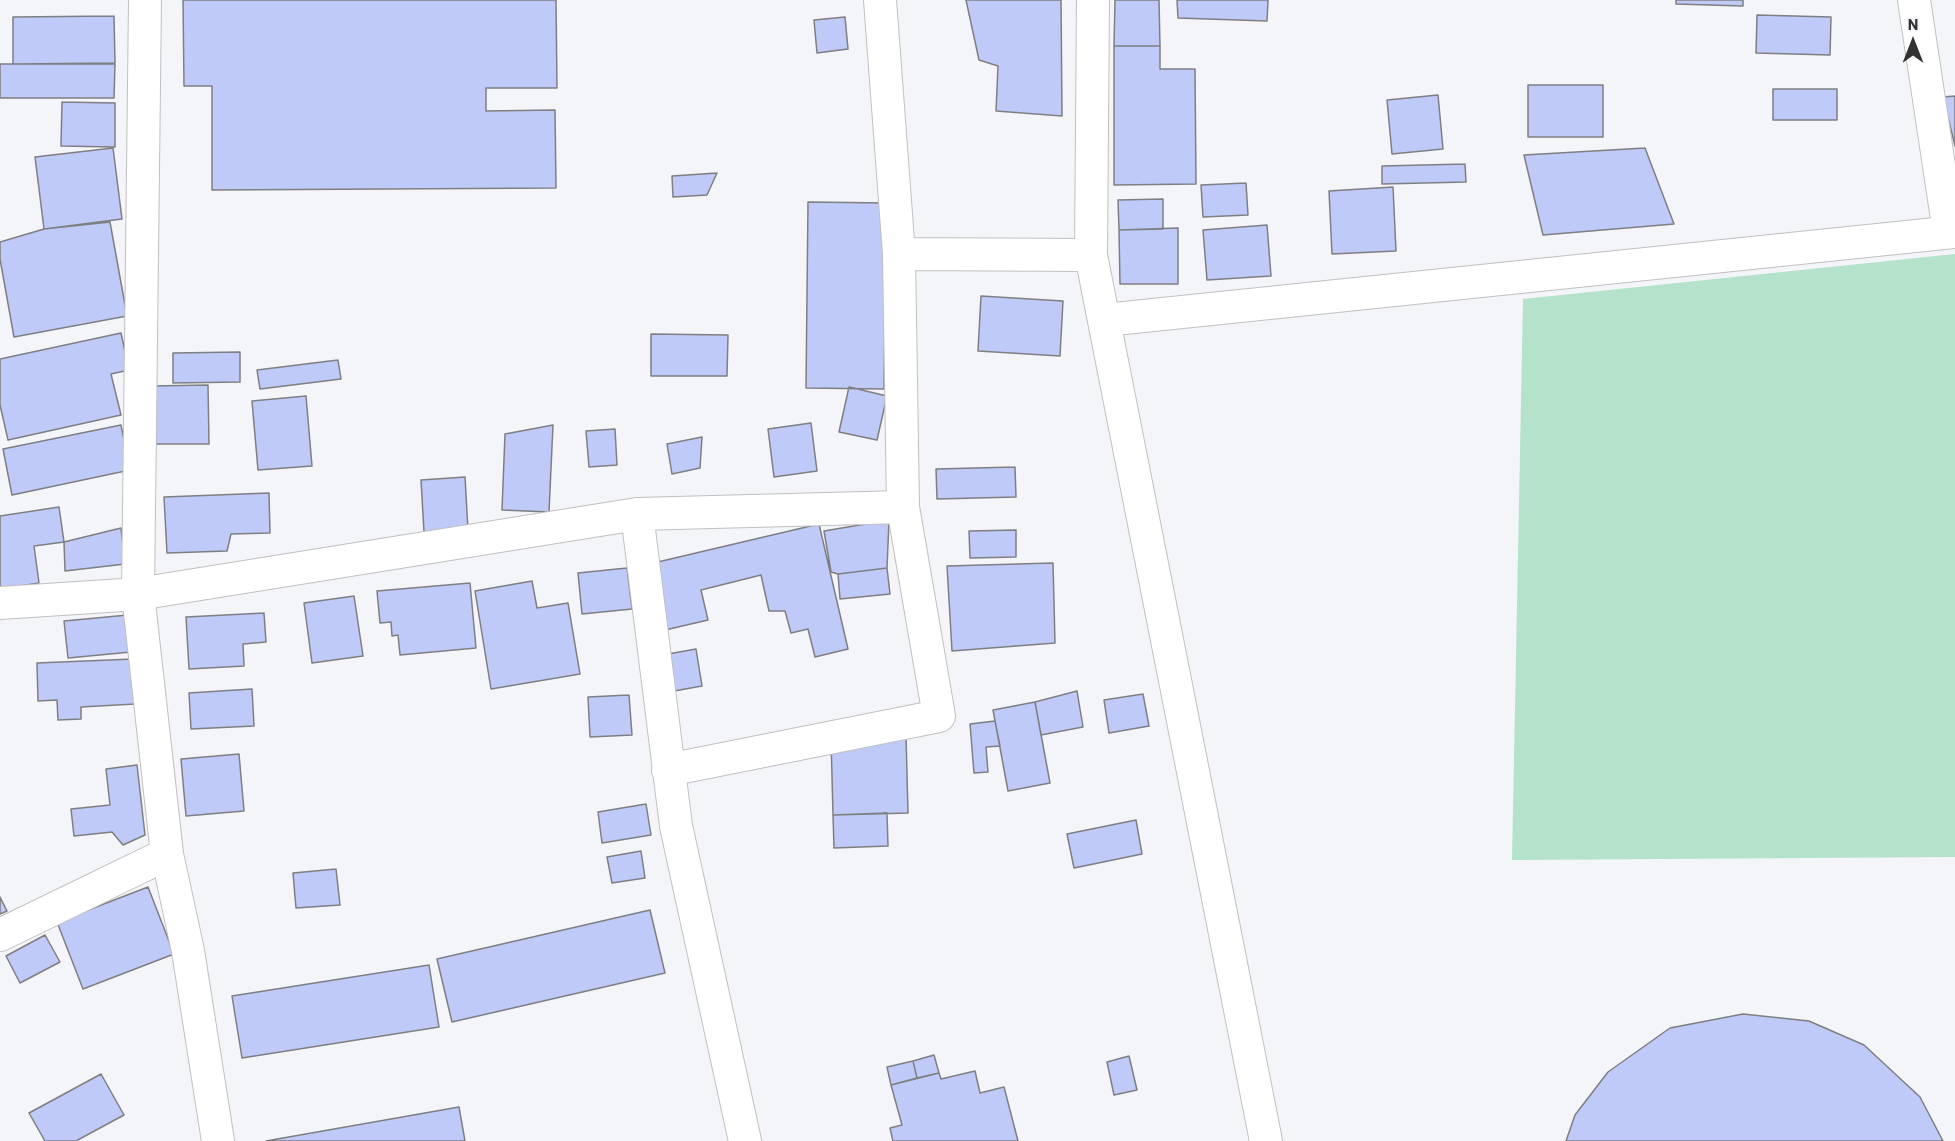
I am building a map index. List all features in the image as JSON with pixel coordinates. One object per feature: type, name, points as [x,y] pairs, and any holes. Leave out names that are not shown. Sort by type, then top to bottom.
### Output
[{"type":"street","points":[[145,0],[138,594],[167,854],[188,951],[218,1141]]},
{"type":"street","points":[[668,770],[939,716],[903,507],[900,254],[880,0]]},
{"type":"street","points":[[1093,0],[1091,255],[1266,1141]]},
{"type":"street","points":[[1105,320],[1952,232],[1914,0]]},
{"type":"street","points":[[900,254],[1091,255]]},
{"type":"street","points":[[0,603],[138,594],[637,514],[903,507]]},
{"type":"street","points":[[637,514],[675,826],[745,1141]]},
{"type":"street","points":[[0,935],[167,854]]},
{"type":"green space","points":[[1955,254],[1955,857],[1512,860],[1523,299]]},
{"type":"building","points":[[183,0],[556,0],[557,88],[486,88],[486,111],[555,110],[556,188],[212,190],[212,86],[184,86]]},
{"type":"building","points":[[966,0],[1061,0],[1062,116],[996,111],[998,66],[979,60]]},
{"type":"building","points":[[1115,0],[1159,0],[1160,46],[1114,46]]},
{"type":"building","points":[[1177,0],[1268,0],[1267,21],[1178,18]]},
{"type":"building","points":[[1676,0],[1743,0],[1743,6],[1676,4]]},
{"type":"building","points":[[1757,15],[1831,17],[1830,55],[1756,53]]},
{"type":"building","points":[[114,16],[115,63],[13,64],[13,17]]},
{"type":"building","points":[[845,17],[848,49],[817,53],[814,20]]},
{"type":"building","points":[[1114,46],[1160,46],[1160,69],[1195,69],[1196,184],[1114,185]]},
{"type":"building","points":[[0,64],[115,64],[114,98],[0,98]]},
{"type":"building","points":[[1528,85],[1603,85],[1603,137],[1528,137]]},
{"type":"building","points":[[1773,89],[1837,89],[1837,120],[1773,120]]},
{"type":"building","points":[[1438,95],[1443,149],[1392,154],[1387,100]]},
{"type":"building","points":[[1955,96],[1955,146],[1943,97]]},
{"type":"building","points":[[62,102],[115,103],[115,147],[61,146]]},
{"type":"building","points":[[113,148],[122,219],[44,229],[35,157]]},
{"type":"building","points":[[1645,148],[1674,224],[1543,235],[1524,155]]},
{"type":"building","points":[[1465,164],[1466,182],[1382,184],[1382,166]]},
{"type":"building","points":[[717,173],[707,195],[673,197],[672,176]]},
{"type":"building","points":[[1246,183],[1248,215],[1203,217],[1201,185]]},
{"type":"building","points":[[1393,187],[1396,251],[1332,254],[1329,191]]},
{"type":"building","points":[[1163,199],[1163,229],[1119,230],[1118,200]]},
{"type":"building","points":[[808,202],[886,203],[884,389],[806,388]]},
{"type":"building","points":[[110,222],[127,316],[14,337],[0,259],[0,242],[44,229]]},
{"type":"building","points":[[1267,225],[1271,276],[1207,280],[1203,230]]},
{"type":"building","points":[[1178,228],[1178,284],[1120,284],[1119,230]]},
{"type":"building","points":[[981,296],[1063,301],[1060,356],[978,351]]},
{"type":"building","points":[[121,333],[129,370],[111,374],[121,415],[8,440],[0,405],[0,359]]},
{"type":"building","points":[[651,334],[728,335],[727,376],[651,376]]},
{"type":"building","points":[[240,352],[240,382],[173,383],[173,353]]},
{"type":"building","points":[[338,360],[341,379],[260,389],[257,370]]},
{"type":"building","points":[[208,385],[209,444],[153,444],[152,386]]},
{"type":"building","points":[[849,387],[887,396],[877,440],[839,432]]},
{"type":"building","points":[[306,396],[312,466],[258,470],[252,401]]},
{"type":"building","points":[[811,423],[817,471],[774,477],[768,429]]},
{"type":"building","points":[[121,425],[130,470],[12,495],[3,449]]},
{"type":"building","points":[[553,425],[549,512],[502,510],[505,434]]},
{"type":"building","points":[[615,429],[617,465],[589,467],[586,431]]},
{"type":"building","points":[[702,437],[700,468],[672,474],[667,444]]},
{"type":"building","points":[[1015,467],[1016,497],[937,499],[936,469]]},
{"type":"building","points":[[465,477],[468,530],[424,532],[421,480]]},
{"type":"building","points":[[269,493],[270,533],[231,534],[227,551],[167,553],[164,497]]},
{"type":"building","points":[[59,507],[64,542],[34,546],[39,583],[0,589],[0,516]]},
{"type":"building","points":[[889,520],[887,568],[838,574],[831,572],[824,531]]},
{"type":"building","points":[[819,524],[848,649],[815,657],[808,629],[791,633],[785,611],[769,611],[761,575],[701,590],[708,620],[661,631],[645,565]]},
{"type":"building","points":[[121,528],[125,564],[65,571],[64,542]]},
{"type":"building","points":[[1016,530],[1016,557],[970,558],[969,531]]},
{"type":"building","points":[[1053,563],[1055,643],[952,651],[947,566]]},
{"type":"building","points":[[627,568],[632,609],[582,614],[578,573]]},
{"type":"building","points":[[887,568],[890,594],[840,599],[838,574]]},
{"type":"building","points":[[532,581],[537,608],[568,603],[580,674],[491,689],[475,591]]},
{"type":"building","points":[[470,583],[476,648],[400,655],[398,635],[392,636],[391,622],[380,623],[377,591]]},
{"type":"building","points":[[354,596],[363,656],[312,663],[304,603]]},
{"type":"building","points":[[264,613],[266,642],[243,644],[244,666],[189,669],[186,617]]},
{"type":"building","points":[[128,615],[131,652],[68,658],[64,621]]},
{"type":"building","points":[[696,649],[702,686],[674,691],[668,654]]},
{"type":"building","points":[[133,659],[135,704],[81,707],[81,719],[58,720],[57,700],[38,701],[37,663]]},
{"type":"building","points":[[252,689],[254,726],[191,729],[189,693]]},
{"type":"building","points":[[1077,691],[1083,727],[1041,735],[1035,702]]},
{"type":"building","points":[[1143,694],[1149,726],[1109,733],[1104,700]]},
{"type":"building","points":[[629,695],[632,735],[590,737],[588,697]]},
{"type":"building","points":[[1035,702],[1050,783],[1008,791],[993,710]]},
{"type":"building","points":[[995,721],[1000,746],[986,747],[988,772],[974,773],[970,724]]},
{"type":"building","points":[[906,735],[908,813],[833,815],[831,738]]},
{"type":"building","points":[[239,754],[244,811],[186,816],[181,759]]},
{"type":"building","points":[[137,765],[145,835],[123,845],[112,832],[74,836],[71,809],[110,805],[106,769]]},
{"type":"building","points":[[646,804],[651,835],[602,843],[598,812]]},
{"type":"building","points":[[887,813],[888,846],[834,848],[833,815]]},
{"type":"building","points":[[1136,820],[1142,854],[1074,868],[1067,834]]},
{"type":"building","points":[[641,851],[645,878],[612,883],[607,857]]},
{"type":"building","points":[[336,869],[340,905],[296,908],[293,873]]},
{"type":"building","points":[[148,887],[174,954],[83,989],[57,922]]},
{"type":"building","points":[[0,897],[7,911],[0,914]]},
{"type":"building","points":[[650,910],[665,973],[452,1022],[437,959]]},
{"type":"building","points":[[45,935],[60,962],[20,983],[6,956]]},
{"type":"building","points":[[429,965],[439,1027],[242,1058],[232,996]]},
{"type":"building","points":[[1743,1014],[1809,1021],[1864,1045],[1920,1097],[1943,1141],[1566,1141],[1575,1115],[1608,1072],[1670,1028]]},
{"type":"building","points":[[934,1055],[939,1073],[917,1078],[913,1061]]},
{"type":"building","points":[[1129,1056],[1137,1090],[1114,1095],[1107,1062]]},
{"type":"building","points":[[913,1061],[917,1078],[891,1085],[887,1067]]},
{"type":"building","points":[[975,1071],[980,1093],[1004,1087],[1018,1141],[893,1141],[890,1128],[902,1125],[891,1085],[939,1073],[941,1079]]},
{"type":"building","points":[[101,1074],[124,1115],[76,1141],[45,1141],[29,1113]]},
{"type":"building","points":[[459,1107],[465,1141],[266,1141]]}]
